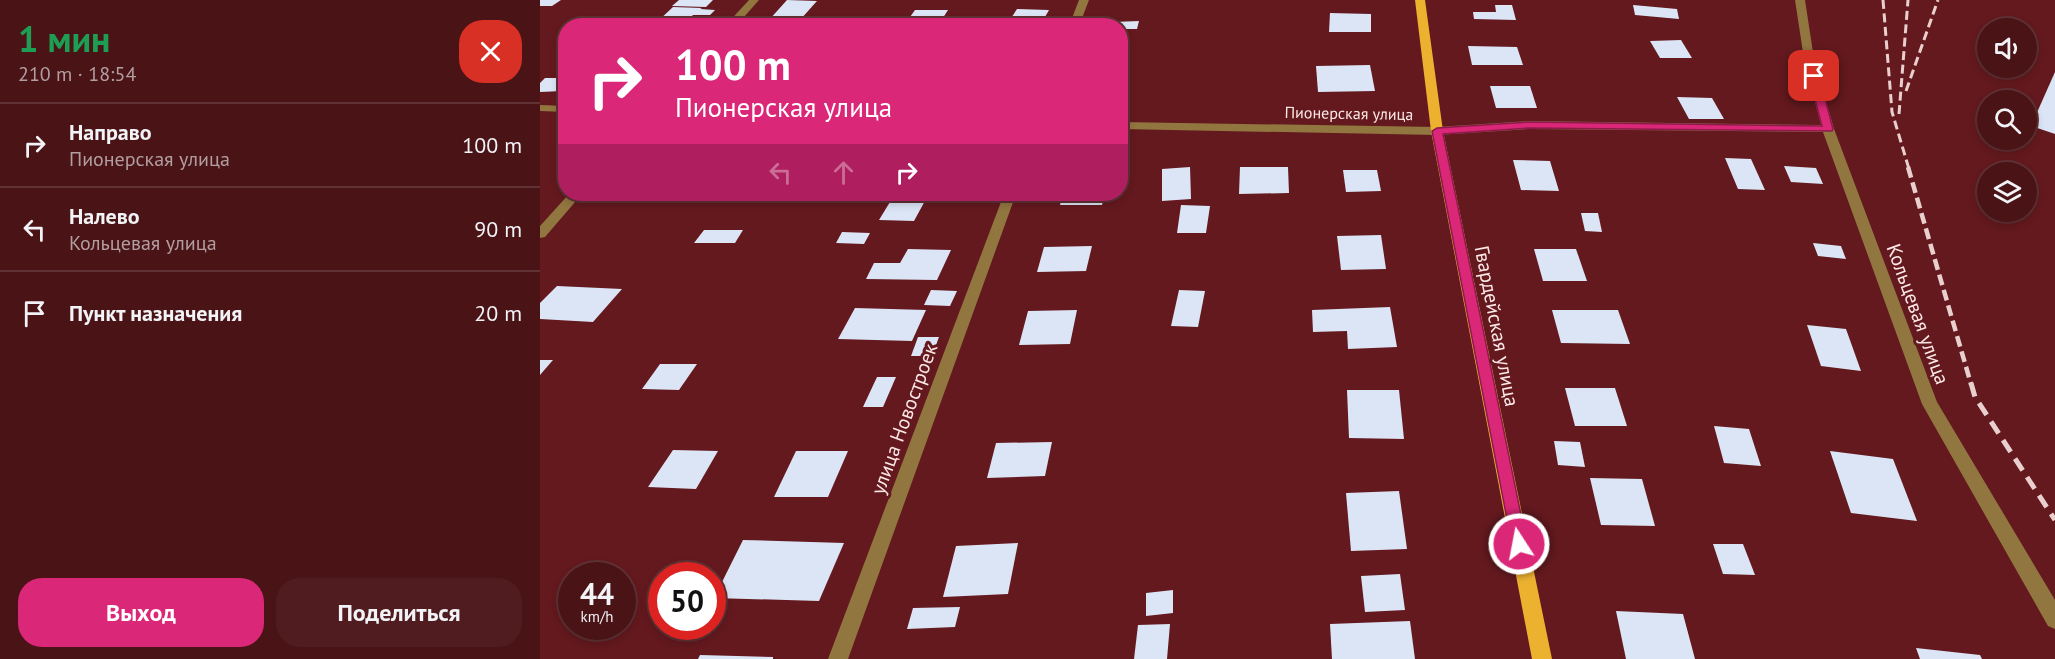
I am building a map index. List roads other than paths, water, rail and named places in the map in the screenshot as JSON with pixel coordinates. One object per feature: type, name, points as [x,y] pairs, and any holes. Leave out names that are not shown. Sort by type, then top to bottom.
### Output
[{"type":"main road","name":"Гвардейская улица","points":[[1420,0],[1437,131],[1542,659]]},
{"type":"street","points":[[737,18],[754,0]]},
{"type":"street","points":[[1077,18],[1084,0]]},
{"type":"street","name":"Кольцевая улица","points":[[1800,0],[1809,59],[1828,129],[1930,404],[2055,619]]},
{"type":"street","points":[[540,108],[558,109]]},
{"type":"street","name":"Пионерская улица","points":[[1128,125],[1437,131],[1529,125],[1828,129]]},
{"type":"street","points":[[540,234],[570,201]]},
{"type":"street","name":"улица Новостроек","points":[[838,659],[1007,201]]},
{"type":"railway","points":[[1883,0],[1892,112],[1909,169]]},
{"type":"railway","points":[[1899,114],[1908,0]]},
{"type":"railway","points":[[1906,91],[1938,0]]},
{"type":"railway","points":[[1908,167],[1971,384]]},
{"type":"railway","points":[[1971,383],[1975,397],[2055,520]]}]
